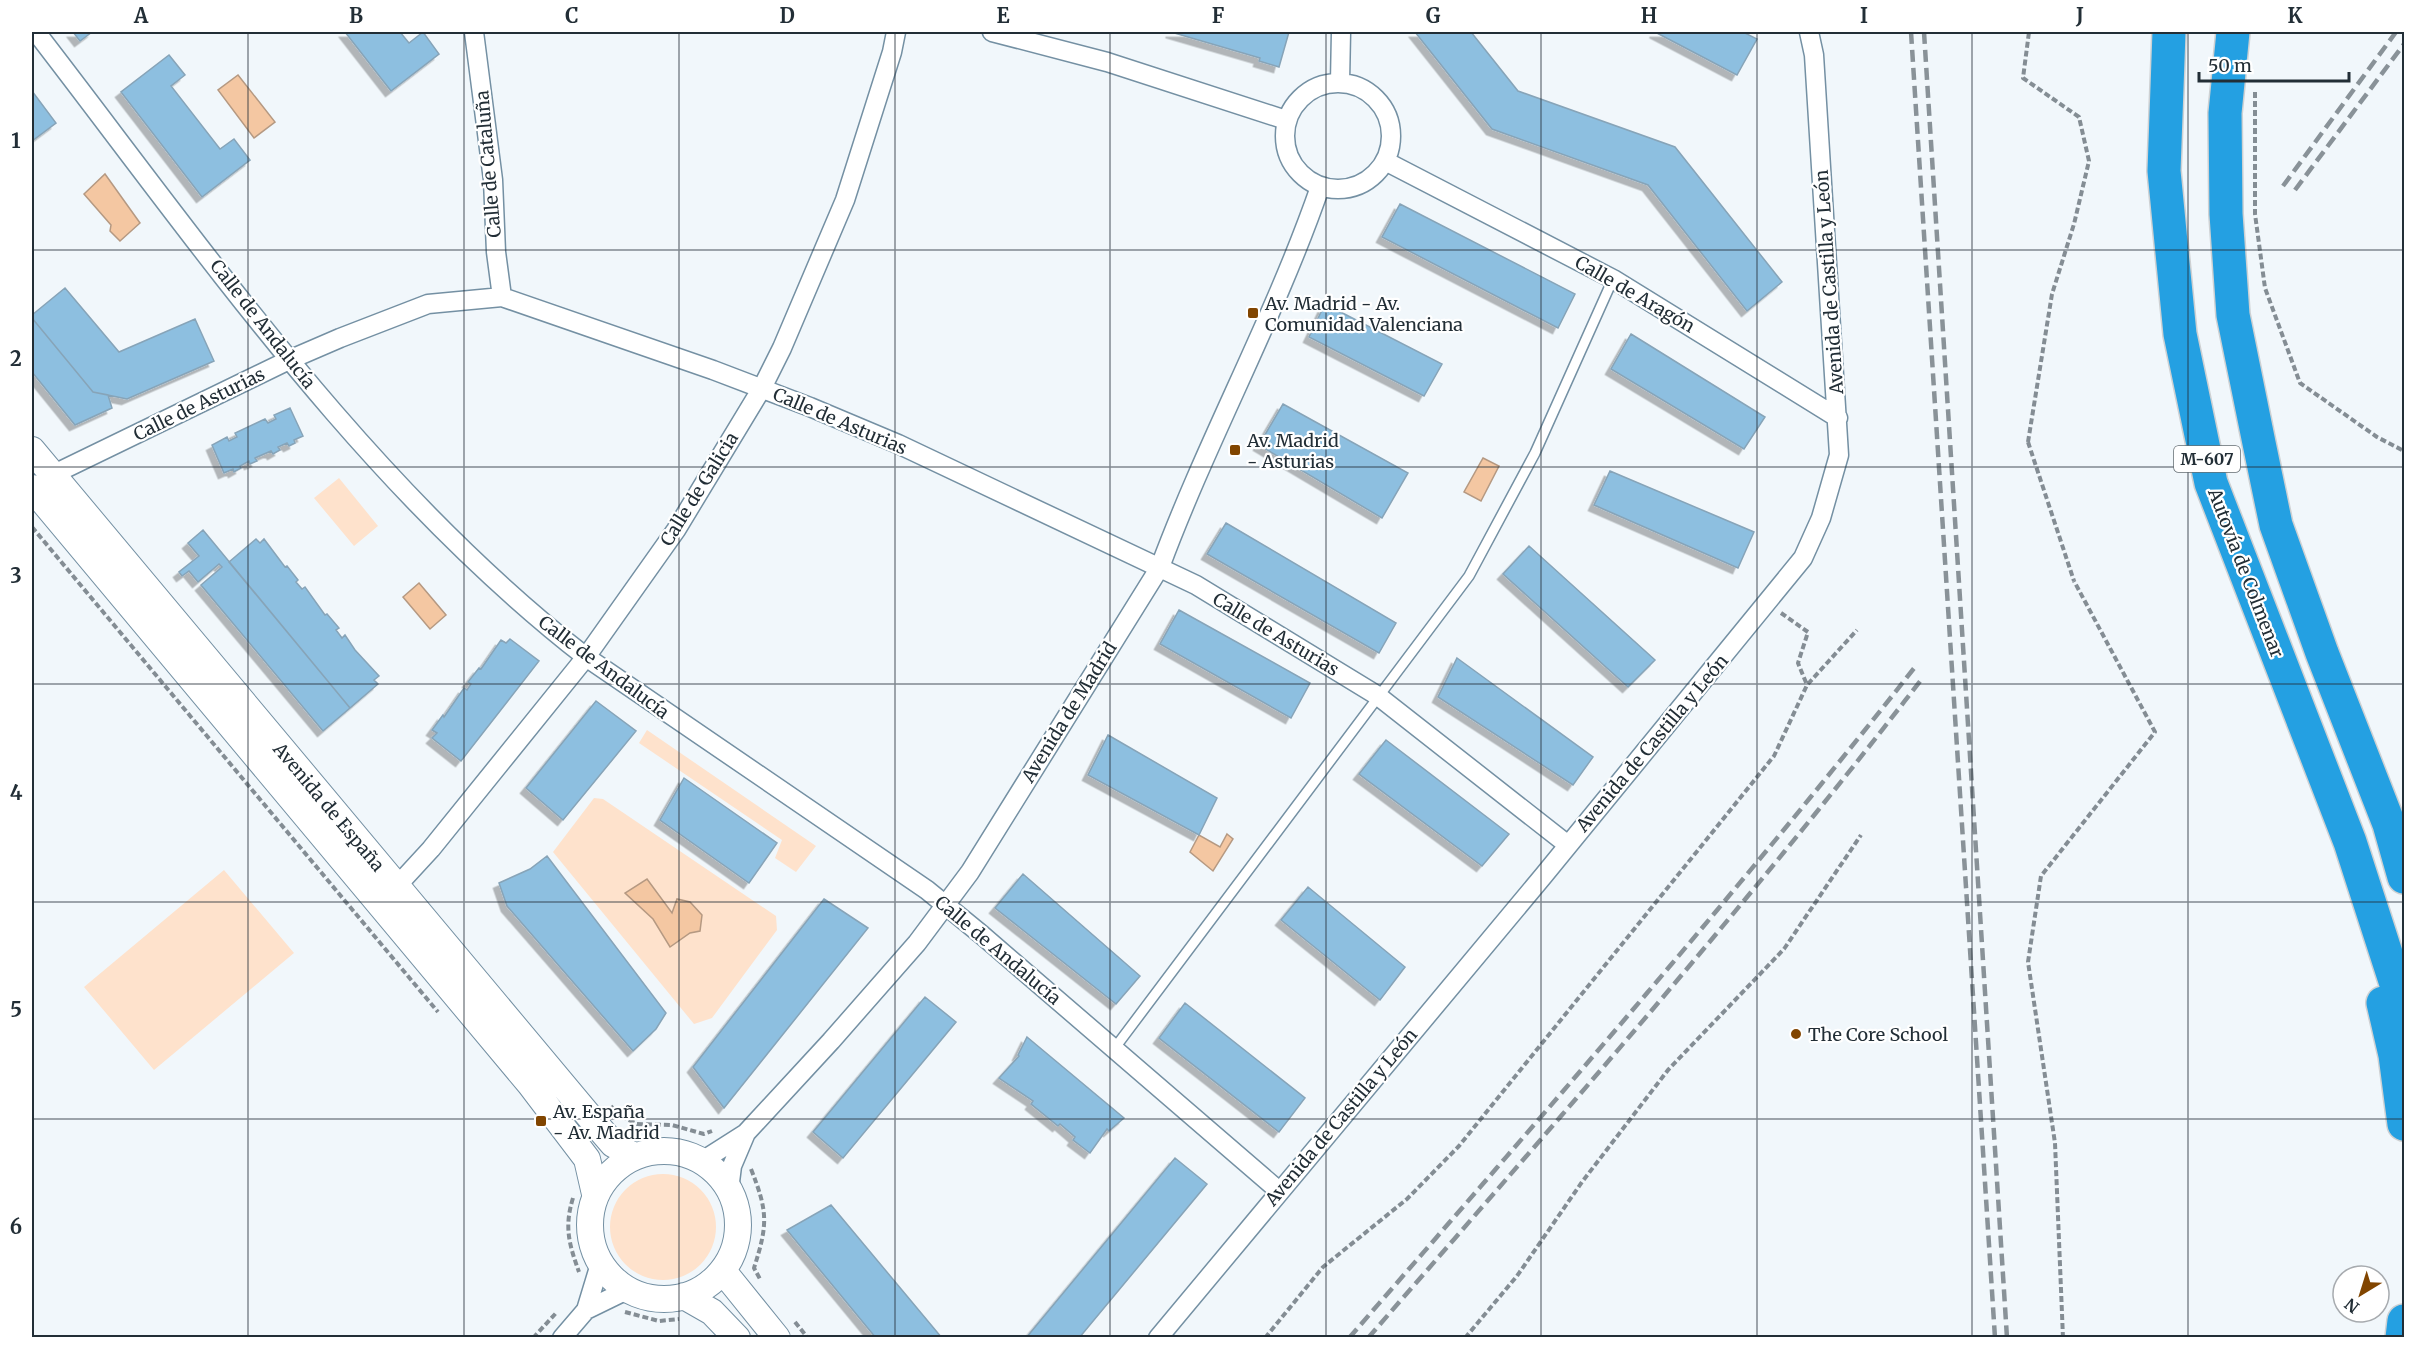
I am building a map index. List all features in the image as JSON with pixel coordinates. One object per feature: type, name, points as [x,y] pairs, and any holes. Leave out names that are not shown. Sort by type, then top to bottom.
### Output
[{"type":"highway","name":"M-607","points":[[2233,32],[2225,113],[2226,214],[2233,315],[2276,525],[2322,653],[2389,824],[2404,877]]},
{"type":"highway","name":"Autovía de Colmenar","points":[[2166,39],[2164,171],[2180,334],[2211,483],[2350,842],[2396,984],[2404,1026]]},
{"type":"highway","points":[[2259,443],[2289,504],[2316,585],[2404,813]]},
{"type":"highway","points":[[2350,842],[2372,960],[2395,1055],[2404,1124]]},
{"type":"highway","points":[[2402,1338],[2404,1321]]},
{"type":"street","name":"Calle de Andalucía","points":[[36,32],[289,360],[413,501],[484,570],[549,628],[586,657],[945,905],[1279,1191]]},
{"type":"street","name":"Calle de Cataluña","points":[[474,32],[493,180],[496,252],[502,297]]},
{"type":"street","name":"Calle de Galicia","points":[[396,887],[431,849],[586,657],[676,530],[762,388],[782,348],[844,201],[892,52],[896,32]]},
{"type":"street","points":[[992,32],[1107,62],[1286,120]]},
{"type":"street","points":[[1340,82],[1341,32]]},
{"type":"street","name":"Avenida de Castilla y León","points":[[1158,1338],[1803,558],[1821,518],[1839,455],[1814,55],[1809,32]]},
{"type":"street","points":[[1340,82],[1363,88],[1377,99],[1387,114],[1391,132],[1391,147],[1387,162],[1376,174],[1356,186],[1344,189],[1320,187],[1305,179],[1294,166],[1286,151],[1286,120],[1295,103],[1307,91],[1323,84],[1340,82]]},
{"type":"street","name":"Calle de Aragón","points":[[1387,162],[1613,279],[1838,418]]},
{"type":"street","name":"Avenida de Madrid","points":[[702,1161],[746,1133],[917,943],[970,872],[1160,567],[1179,517],[1258,343],[1320,187]]},
{"type":"street","name":"Calle de Asturias","points":[[42,482],[289,360],[428,304],[502,297],[531,305],[762,388],[898,444],[1196,585],[1378,696],[1568,845]]},
{"type":"street","name":"Avenida de España","points":[[32,450],[42,482],[530,1084],[587,1159],[584,1195]]},
{"type":"street","name":"Avenida de España","points":[[42,482],[396,887],[613,1144],[634,1156]]},
{"type":"street","points":[[729,1190],[732,1166],[746,1133]]},
{"type":"street","points":[[586,1310],[591,1242],[584,1195],[634,1156],[652,1151],[672,1151],[702,1161],[716,1171],[735,1203],[738,1227],[734,1250],[723,1270],[682,1307]]},
{"type":"street","points":[[590,1270],[610,1277],[627,1290],[652,1298],[672,1299],[682,1307],[712,1312],[737,1338]]},
{"type":"street","points":[[723,1270],[777,1338]]},
{"type":"street","points":[[562,1338],[586,1310],[627,1290]]},
{"type":"lane","points":[[1114,1049],[1469,576],[1535,453],[1613,279]]},
{"type":"path","points":[[2029,32],[2023,78],[2079,117],[2089,160],[2074,224],[2052,294],[2028,441],[2074,581],[2155,732],[2041,876],[2028,962],[2055,1143],[2063,1338]]},
{"type":"path","points":[[2255,82],[2255,214],[2265,288],[2300,383],[2377,436],[2404,451]]},
{"type":"path","points":[[32,528],[445,1020]]},
{"type":"path","points":[[1768,603],[1808,632],[1798,663],[1808,685]]},
{"type":"path","points":[[1265,1338],[1323,1267],[1407,1200],[1459,1146],[1774,756],[1808,685],[1857,630]]},
{"type":"path","points":[[1465,1338],[1517,1276],[1582,1182],[1668,1070],[1784,949],[1861,835]]},
{"type":"path","points":[[594,1122],[614,1106],[625,1118],[638,1124],[672,1125],[704,1134],[720,1127],[729,1119],[763,1149],[752,1169],[763,1199],[765,1234],[754,1268],[762,1281]]},
{"type":"path","points":[[584,1195],[567,1218],[570,1245],[590,1270]]},
{"type":"path","points":[[533,1338],[572,1295],[600,1322],[623,1312],[660,1321],[682,1307]]},
{"type":"shaded area","points":[[238,75],[275,122],[254,138],[218,90]]},
{"type":"shaded area","points":[[105,174],[140,223],[120,241],[110,231],[111,225],[84,194]]},
{"type":"shaded area","points":[[1483,458],[1499,466],[1481,501],[1464,492]]},
{"type":"shaded area","points":[[339,478],[378,526],[354,546],[314,498]]},
{"type":"shaded area","points":[[419,583],[446,615],[430,629],[403,597]]},
{"type":"shaded area","points":[[647,730],[816,846],[796,872],[775,858],[782,840],[639,743]]},
{"type":"shaded area","points":[[594,798],[603,799],[776,916],[777,930],[712,1018],[694,1024],[553,852]]},
{"type":"shaded area","points":[[1227,834],[1233,839],[1213,871],[1190,852],[1199,835],[1220,847]]},
{"type":"shaded area","points":[[224,870],[294,953],[154,1070],[84,987]]},
{"type":"shaded area","points":[[647,879],[672,913],[677,899],[690,902],[702,915],[700,931],[690,933],[670,947],[653,919],[625,893]]},
{"type":"shaded area","points":[[663,1174],[683,1178],[701,1189],[712,1207],[716,1227],[712,1247],[701,1265],[683,1276],[663,1280],[643,1276],[625,1265],[614,1247],[610,1227],[614,1207],[625,1189],[643,1178]]},
{"type":"building","points":[[73,32],[92,32],[80,41]]},
{"type":"building","points":[[345,32],[400,32],[409,43],[423,32],[439,54],[391,91]]},
{"type":"building","points":[[1171,32],[1289,32],[1279,67],[1259,61],[1260,58]]},
{"type":"building","points":[[1415,32],[1471,32],[1518,91],[1675,147],[1782,282],[1747,311],[1648,185],[1492,129]]},
{"type":"building","points":[[1655,32],[1743,32],[1757,39],[1737,75]]},
{"type":"building","points":[[169,55],[185,75],[171,86],[220,149],[234,139],[250,160],[202,197],[121,92]]},
{"type":"building","points":[[32,91],[56,123],[32,141]]},
{"type":"building","points":[[1400,204],[1575,294],[1558,328],[1382,237]]},
{"type":"building","points":[[65,288],[119,352],[195,319],[214,361],[127,399],[93,392],[32,318],[32,315]]},
{"type":"building","points":[[1325,304],[1442,364],[1424,396],[1309,337]]},
{"type":"building","points":[[32,318],[93,392],[108,395],[112,408],[75,425],[32,372]]},
{"type":"building","points":[[1631,334],[1765,417],[1744,449],[1611,369]]},
{"type":"building","points":[[1283,404],[1408,473],[1382,518],[1259,445]]},
{"type":"building","points":[[290,408],[303,436],[294,440],[295,443],[289,446],[287,443],[278,447],[280,450],[273,454],[271,451],[255,458],[257,461],[250,464],[249,461],[240,466],[241,468],[234,472],[233,469],[224,473],[212,445],[227,437],[229,441],[237,437],[235,433],[265,419],[268,423],[276,419],[274,415]]},
{"type":"building","points":[[1610,471],[1754,532],[1738,568],[1594,505]]},
{"type":"building","points":[[1226,523],[1396,623],[1379,653],[1207,554]]},
{"type":"building","points":[[203,530],[350,708],[323,731],[201,585],[222,567],[219,564],[198,582],[189,571],[182,576],[179,572],[199,556],[188,543]]},
{"type":"building","points":[[256,539],[260,543],[264,539],[298,580],[296,582],[302,589],[305,587],[325,615],[327,614],[339,628],[336,630],[342,638],[345,635],[355,650],[379,676],[374,680],[378,684],[350,708],[229,562]]},
{"type":"building","points":[[1529,546],[1655,660],[1628,687],[1503,574]]},
{"type":"building","points":[[1179,610],[1310,683],[1291,718],[1160,644]]},
{"type":"building","points":[[510,639],[539,661],[461,761],[432,738],[437,733],[432,730],[464,688],[467,690],[471,684],[468,682],[479,668],[481,669],[501,640],[506,643]]},
{"type":"building","points":[[1457,658],[1593,757],[1573,785],[1438,697]]},
{"type":"building","points":[[596,701],[636,731],[563,820],[526,788]]},
{"type":"building","points":[[1108,735],[1217,798],[1199,835],[1088,775]]},
{"type":"building","points":[[1386,740],[1509,834],[1482,866],[1359,774]]},
{"type":"building","points":[[684,778],[777,843],[749,883],[660,820]]},
{"type":"building","points":[[547,856],[666,1013],[656,1029],[633,1051],[507,906],[499,883],[530,869]]},
{"type":"building","points":[[1023,874],[1140,976],[1116,1004],[995,908]]},
{"type":"building","points":[[1308,887],[1405,967],[1380,1000],[1281,920]]},
{"type":"building","points":[[824,899],[868,928],[724,1108],[693,1067]]},
{"type":"building","points":[[925,997],[956,1022],[843,1158],[813,1132]]},
{"type":"building","points":[[1185,1003],[1305,1098],[1279,1132],[1159,1038]]},
{"type":"building","points":[[1027,1037],[1124,1118],[1109,1131],[1107,1129],[1090,1153],[1073,1140],[1075,1137],[1060,1124],[1058,1126],[1031,1104],[1033,1101],[999,1078],[1019,1056]]},
{"type":"building","points":[[1175,1158],[1207,1184],[1079,1338],[1026,1338]]},
{"type":"building","points":[[831,1205],[942,1338],[876,1338],[787,1230]]},
{"type":"railway","points":[[1911,32],[1995,1338]]},
{"type":"railway","points":[[1924,32],[2007,1338]]},
{"type":"railway","points":[[2283,186],[2396,32]]},
{"type":"railway","points":[[2295,190],[2404,44]]},
{"type":"railway","points":[[1349,1338],[1707,922],[1915,667]]},
{"type":"railway","points":[[1368,1338],[1719,931],[1855,765],[1921,680]]},
{"type":"place","name":"Av. Madrid - Av. Comunidad Valenciana","points":[[1253,313]]},
{"type":"place","name":"Av. Madrid - Asturias","points":[[1235,450]]},
{"type":"place","name":"The Core School","points":[[1796,1034]]},
{"type":"place","name":"Av. España - Av. Madrid","points":[[541,1121]]}]
